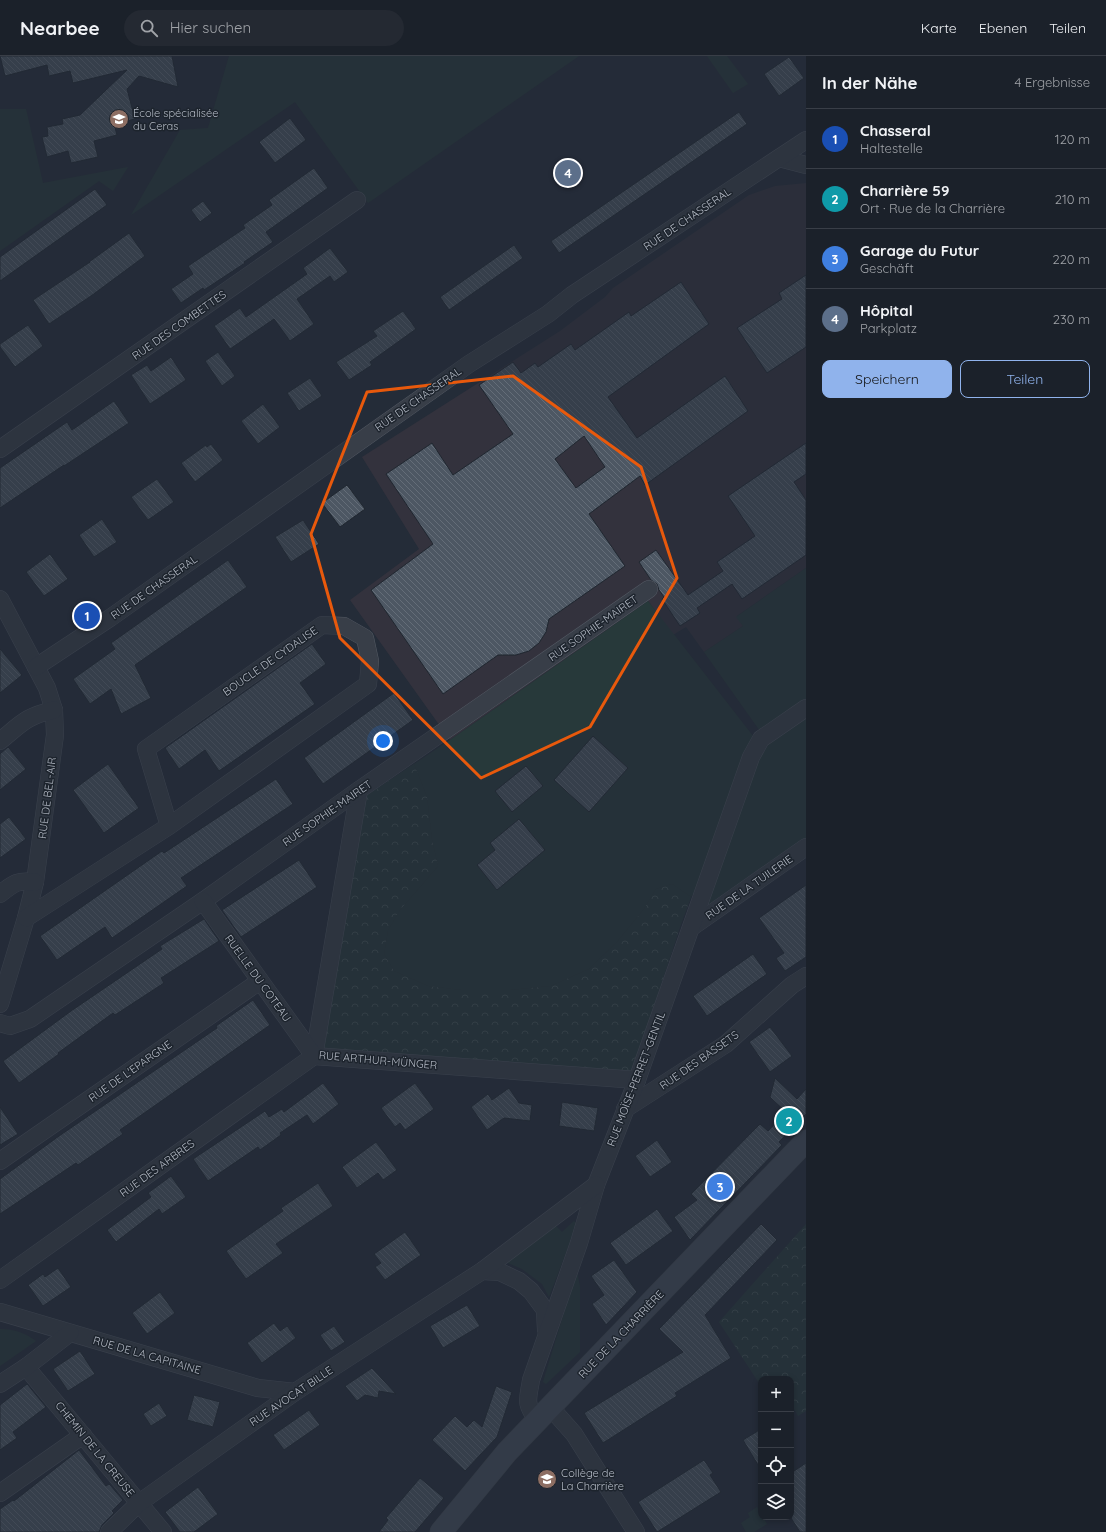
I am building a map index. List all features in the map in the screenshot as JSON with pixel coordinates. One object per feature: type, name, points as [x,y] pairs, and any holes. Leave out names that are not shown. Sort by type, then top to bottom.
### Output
[{"type":"main road","name":"RUE DE LA CHARRIÈRE","points":[[441,1532],[507,1452],[806,1141]]},
{"type":"street","name":"RUE DE CHASSERAL","points":[[36,667],[110,618],[468,364],[548,314],[572,296],[806,140]]},
{"type":"street","points":[[779,158],[806,165]]},
{"type":"street","name":"RUE DES COMBETTES","points":[[0,449],[357,200]]},
{"type":"street","name":"RUE SOPHIE-MAIRET","points":[[0,1023],[10,1026],[30,1019],[203,901],[359,790],[649,589]]},
{"type":"street","name":"RUE DE BEL-AIR","points":[[0,599],[47,688],[54,710],[55,735],[35,882],[26,918],[0,1004]]},
{"type":"street","name":"BOUCLE DE CYDALISE","points":[[26,918],[168,826],[368,684],[370,661],[365,638],[344,626],[322,625],[146,749],[168,826]]},
{"type":"street","name":"RUE MOÏSE-PERRET-GENTIL","points":[[636,1532],[574,1434],[544,1414],[529,1409],[528,1401],[531,1380],[579,1243],[596,1185],[637,1080],[751,757],[761,739],[806,708]]},
{"type":"street","points":[[0,742],[23,722],[34,715],[54,710]]},
{"type":"street","name":"RUE ARTHUR-MÜNGER","points":[[359,790],[314,1056],[637,1080]]},
{"type":"street","name":"RUE DE LA TUILERIE","points":[[692,927],[806,847]]},
{"type":"street","points":[[0,894],[14,883],[20,881],[35,882]]},
{"type":"street","name":"RUELLE DU COTEAU","points":[[203,901],[314,1056]]},
{"type":"street","name":"RUE DES BASSETS","points":[[626,1110],[726,1044],[792,986],[806,976]]},
{"type":"street","name":"RUE DE L'EPARGNE","points":[[0,1161],[260,981]]},
{"type":"street","name":"RUE DES ARBRES","points":[[0,1280],[314,1056]]},
{"type":"street","name":"RUE AVOCAT BILLE","points":[[109,1532],[139,1503],[295,1392],[482,1271],[596,1185]]},
{"type":"street","points":[[482,1271],[500,1272],[519,1281],[531,1291],[545,1310],[546,1338]]},
{"type":"street","name":"RUE DE LA CAPITAINE","points":[[0,1312],[258,1388],[295,1392]]},
{"type":"street","points":[[0,1384],[70,1333]]},
{"type":"street","name":"CHEMIN DE LA CREUSE","points":[[26,1366],[163,1532]]},
{"type":"street","points":[[0,1493],[83,1435]]},
{"type":"highlighted area","points":[[513,376],[641,467],[677,578],[590,727],[481,778],[340,638],[311,534],[367,392]]},
{"type":"shaded area","points":[[806,183],[806,568],[737,616],[743,626],[704,652],[686,627],[673,635],[648,601],[450,740],[350,600],[419,549],[362,457],[560,331],[605,297],[613,288],[749,195],[775,186]]},
{"type":"green space","points":[[229,56],[579,56],[368,203],[295,102],[131,215],[180,130],[208,128]]},
{"type":"green space","points":[[707,56],[727,56],[748,84],[733,93]]},
{"type":"green space","points":[[0,109],[26,109],[43,183],[128,167],[113,191],[99,181],[0,251]]},
{"type":"green space","points":[[806,568],[806,699],[760,731],[704,652],[743,626],[736,617]]},
{"type":"green space","points":[[648,601],[753,736],[696,891],[691,897],[672,884],[656,889],[644,909],[617,942],[589,969],[551,986],[510,990],[461,990],[428,986],[394,971],[384,954],[388,930],[400,910],[438,866],[432,840],[427,797],[414,764]]},
{"type":"green space","points":[[806,719],[806,840],[706,909],[756,765],[767,746]]},
{"type":"green space","points":[[414,764],[427,797],[432,840],[438,866],[400,910],[388,930],[384,954],[394,971],[428,986],[461,990],[510,990],[551,986],[589,969],[617,942],[644,909],[656,889],[672,884],[691,897],[632,1073],[322,1049],[363,798]]},
{"type":"green space","points":[[574,1221],[577,1224],[549,1297],[542,1284],[522,1269],[508,1263],[511,1256],[555,1225],[562,1232]]},
{"type":"green space","points":[[806,1224],[806,1411],[798,1416],[794,1409],[794,1376],[758,1376],[758,1381],[719,1322]]},
{"type":"green space","points":[[577,1270],[580,1287],[580,1352],[546,1384],[543,1382]]},
{"type":"green space","points":[[0,1329],[19,1332],[36,1341],[0,1366]]},
{"type":"green space","points":[[757,1507],[758,1520],[765,1520],[767,1524],[754,1532],[746,1532],[741,1523],[750,1517],[748,1513]]},
{"type":"building","points":[[0,56],[172,56],[178,87],[139,76],[127,89],[135,119],[114,124],[117,135],[94,141],[98,157],[71,163],[68,151],[47,157],[42,137],[48,136],[47,127],[63,124],[62,119],[80,115],[127,70],[73,83],[70,71],[49,76],[47,65],[5,76]]},
{"type":"building","points":[[789,57],[804,78],[779,96],[764,74]]},
{"type":"building","points":[[739,112],[747,124],[559,253],[551,241]]},
{"type":"building","points":[[290,118],[306,140],[275,163],[259,142]]},
{"type":"building","points":[[314,168],[328,188],[266,232],[273,242],[244,262],[245,263],[181,303],[171,289],[193,274],[188,266],[245,228],[243,225],[272,205],[269,200]]},
{"type":"building","points":[[95,189],[107,205],[0,281],[0,257]]},
{"type":"building","points":[[203,201],[212,213],[200,222],[191,210]]},
{"type":"building","points":[[129,233],[145,256],[91,296],[49,324],[33,300],[90,262]]},
{"type":"building","points":[[514,245],[523,258],[449,310],[440,297]]},
{"type":"building","points":[[330,248],[348,272],[334,282],[330,276],[297,299],[314,324],[290,341],[274,319],[230,349],[214,326],[240,308],[246,317],[307,274],[303,268]]},
{"type":"building","points":[[806,275],[806,347],[767,373],[737,328],[782,299],[779,293]]},
{"type":"building","points":[[681,282],[709,324],[608,397],[637,438],[725,376],[748,411],[645,485],[640,476],[589,514],[625,566],[549,619],[546,632],[539,643],[529,651],[516,655],[498,655],[443,694],[371,590],[433,544],[386,474],[432,443],[453,475],[513,434],[479,385],[513,362],[521,373],[535,363],[538,367],[571,344],[575,350],[629,312],[631,316]],"holes":[[[584,436],[605,467],[576,488],[555,459]]]},
{"type":"building","points":[[403,311],[416,329],[370,362],[372,365],[349,380],[336,362],[377,336],[373,331]]},
{"type":"building","points":[[28,325],[43,346],[15,367],[0,347],[0,344]]},
{"type":"building","points":[[218,352],[235,376],[222,386],[205,361]]},
{"type":"building","points":[[171,357],[186,380],[150,404],[131,375],[147,365],[151,371]]},
{"type":"building","points":[[310,378],[322,396],[299,411],[287,393]]},
{"type":"building","points":[[114,401],[129,423],[0,508],[0,468],[67,422],[72,430]]},
{"type":"building","points":[[263,404],[280,427],[258,444],[241,421]]},
{"type":"building","points":[[806,443],[806,474],[794,482],[806,500],[806,555],[742,599],[732,584],[697,608],[700,613],[680,626],[662,599],[664,597],[657,584],[651,580],[639,562],[656,550],[688,595],[723,571],[717,562],[755,536],[728,496]]},
{"type":"building","points":[[211,444],[223,460],[195,482],[181,463],[206,445],[207,447]]},
{"type":"building","points":[[157,479],[174,502],[148,520],[131,497]]},
{"type":"building","points":[[347,485],[365,509],[340,527],[322,503]]},
{"type":"building","points":[[102,519],[117,542],[94,557],[79,535]]},
{"type":"building","points":[[303,520],[319,544],[291,562],[275,537]]},
{"type":"building","points":[[50,554],[68,579],[44,596],[26,572]]},
{"type":"building","points":[[228,560],[247,587],[135,665],[151,698],[121,714],[111,689],[90,704],[73,679],[115,649],[111,643]]},
{"type":"building","points":[[312,644],[326,664],[300,683],[315,704],[219,771],[205,750],[179,769],[165,748]]},
{"type":"building","points":[[0,649],[22,675],[0,693]]},
{"type":"building","points":[[394,693],[413,720],[323,784],[304,758]]},
{"type":"building","points":[[593,736],[628,768],[589,812],[554,780]]},
{"type":"building","points":[[8,747],[26,769],[0,790],[0,754]]},
{"type":"building","points":[[108,764],[139,808],[104,833],[73,790]]},
{"type":"building","points":[[526,766],[543,786],[512,812],[495,791]]},
{"type":"building","points":[[276,779],[293,804],[181,878],[187,886],[112,938],[105,927],[57,960],[40,936],[162,851],[164,853]]},
{"type":"building","points":[[9,817],[26,839],[0,858],[0,824]]},
{"type":"building","points":[[519,819],[545,850],[497,890],[477,865],[495,850],[490,843]]},
{"type":"building","points":[[299,860],[317,887],[241,937],[222,910]]},
{"type":"building","points":[[806,885],[806,957],[785,971],[776,958],[784,953],[759,918]]},
{"type":"building","points":[[204,919],[219,941],[161,978],[164,983],[115,1015],[113,1013],[19,1083],[3,1061],[71,1011],[162,949],[160,946]]},
{"type":"building","points":[[753,954],[767,974],[707,1016],[693,996]]},
{"type":"building","points":[[253,1000],[270,1025],[120,1130],[123,1134],[78,1165],[76,1163],[0,1214],[0,1179],[59,1136],[217,1028],[216,1026]]},
{"type":"building","points":[[770,1027],[792,1056],[770,1072],[749,1042]]},
{"type":"building","points":[[775,1078],[797,1099],[806,1089],[806,1114],[779,1142],[782,1145],[690,1240],[674,1217],[697,1200],[691,1194],[760,1124],[768,1131],[786,1112],[770,1097]]},
{"type":"building","points":[[323,1083],[339,1104],[313,1124],[307,1115],[280,1133],[281,1135],[260,1150],[258,1147],[208,1181],[193,1159],[265,1111],[269,1117],[282,1109],[284,1112]]},
{"type":"building","points":[[415,1083],[434,1109],[405,1130],[400,1123],[395,1127],[381,1108]]},
{"type":"building","points":[[509,1088],[519,1103],[532,1105],[530,1121],[504,1118],[487,1130],[471,1107],[488,1094],[492,1100]]},
{"type":"building","points":[[562,1102],[598,1108],[594,1131],[559,1126]]},
{"type":"building","points":[[0,1107],[18,1134],[0,1145]]},
{"type":"building","points":[[657,1140],[672,1162],[650,1177],[635,1156]]},
{"type":"building","points":[[376,1142],[397,1170],[383,1180],[378,1173],[357,1188],[342,1167]]},
{"type":"building","points":[[171,1176],[186,1197],[162,1214],[159,1209],[116,1242],[107,1230],[151,1197],[148,1193]]},
{"type":"building","points":[[318,1183],[333,1206],[276,1244],[283,1253],[246,1279],[226,1251],[283,1211],[281,1208]]},
{"type":"building","points":[[657,1209],[673,1231],[626,1265],[610,1243]]},
{"type":"building","points":[[761,1224],[777,1240],[705,1315],[731,1358],[675,1393],[677,1396],[603,1443],[584,1413],[683,1352],[659,1329]]},
{"type":"building","points":[[405,1232],[421,1255],[385,1280],[375,1267],[381,1263],[374,1254]]},
{"type":"building","points":[[614,1260],[637,1292],[606,1325],[592,1304],[604,1295],[591,1276]]},
{"type":"building","points":[[58,1268],[71,1287],[43,1306],[28,1285],[43,1274],[45,1277]]},
{"type":"building","points":[[160,1292],[175,1313],[147,1334],[132,1313]]},
{"type":"building","points":[[467,1305],[480,1326],[443,1348],[430,1326]]},
{"type":"building","points":[[274,1323],[280,1331],[287,1326],[296,1338],[262,1363],[247,1343]]},
{"type":"building","points":[[334,1326],[345,1342],[331,1351],[320,1335]]},
{"type":"building","points":[[80,1351],[95,1374],[68,1391],[53,1369]]},
{"type":"building","points":[[372,1368],[396,1394],[379,1391],[378,1398],[365,1395],[357,1401],[345,1386]]},
{"type":"building","points":[[27,1384],[46,1407],[13,1432],[17,1438],[0,1450],[0,1405]]},
{"type":"building","points":[[496,1386],[512,1392],[497,1437],[465,1471],[432,1440],[455,1416],[467,1427],[474,1420],[482,1427]]},
{"type":"building","points":[[194,1395],[220,1402],[213,1427],[187,1420]]},
{"type":"building","points":[[159,1403],[167,1416],[151,1426],[143,1414]]},
{"type":"building","points":[[309,1410],[320,1425],[284,1450],[273,1435]]},
{"type":"building","points":[[758,1431],[758,1465],[743,1440]]},
{"type":"building","points":[[79,1450],[106,1486],[109,1484],[123,1500],[112,1511],[114,1513],[102,1525],[99,1532],[0,1532],[0,1509],[13,1500],[14,1501]]},
{"type":"building","points":[[704,1460],[713,1473],[710,1475],[721,1492],[657,1532],[638,1502]]},
{"type":"building","points":[[806,1463],[806,1532],[800,1532],[792,1520],[794,1520],[794,1471]]},
{"type":"building","points":[[420,1478],[444,1498],[415,1532],[379,1532],[388,1520],[386,1518]]},
{"type":"building","points":[[198,1487],[218,1514],[194,1532],[180,1532],[165,1512]]},
{"type":"place","name":"École spécialisée du Ceras","points":[[119,119]]},
{"type":"place","name":"Hôpital","points":[[568,173]]},
{"type":"place","name":"Chasseral","points":[[87,616]]},
{"type":"place","name":"Charrière 59","points":[[789,1121]]},
{"type":"place","name":"Garage du Futur","points":[[720,1187]]},
{"type":"place","name":"Collège de La Charrière","points":[[547,1479]]}]
